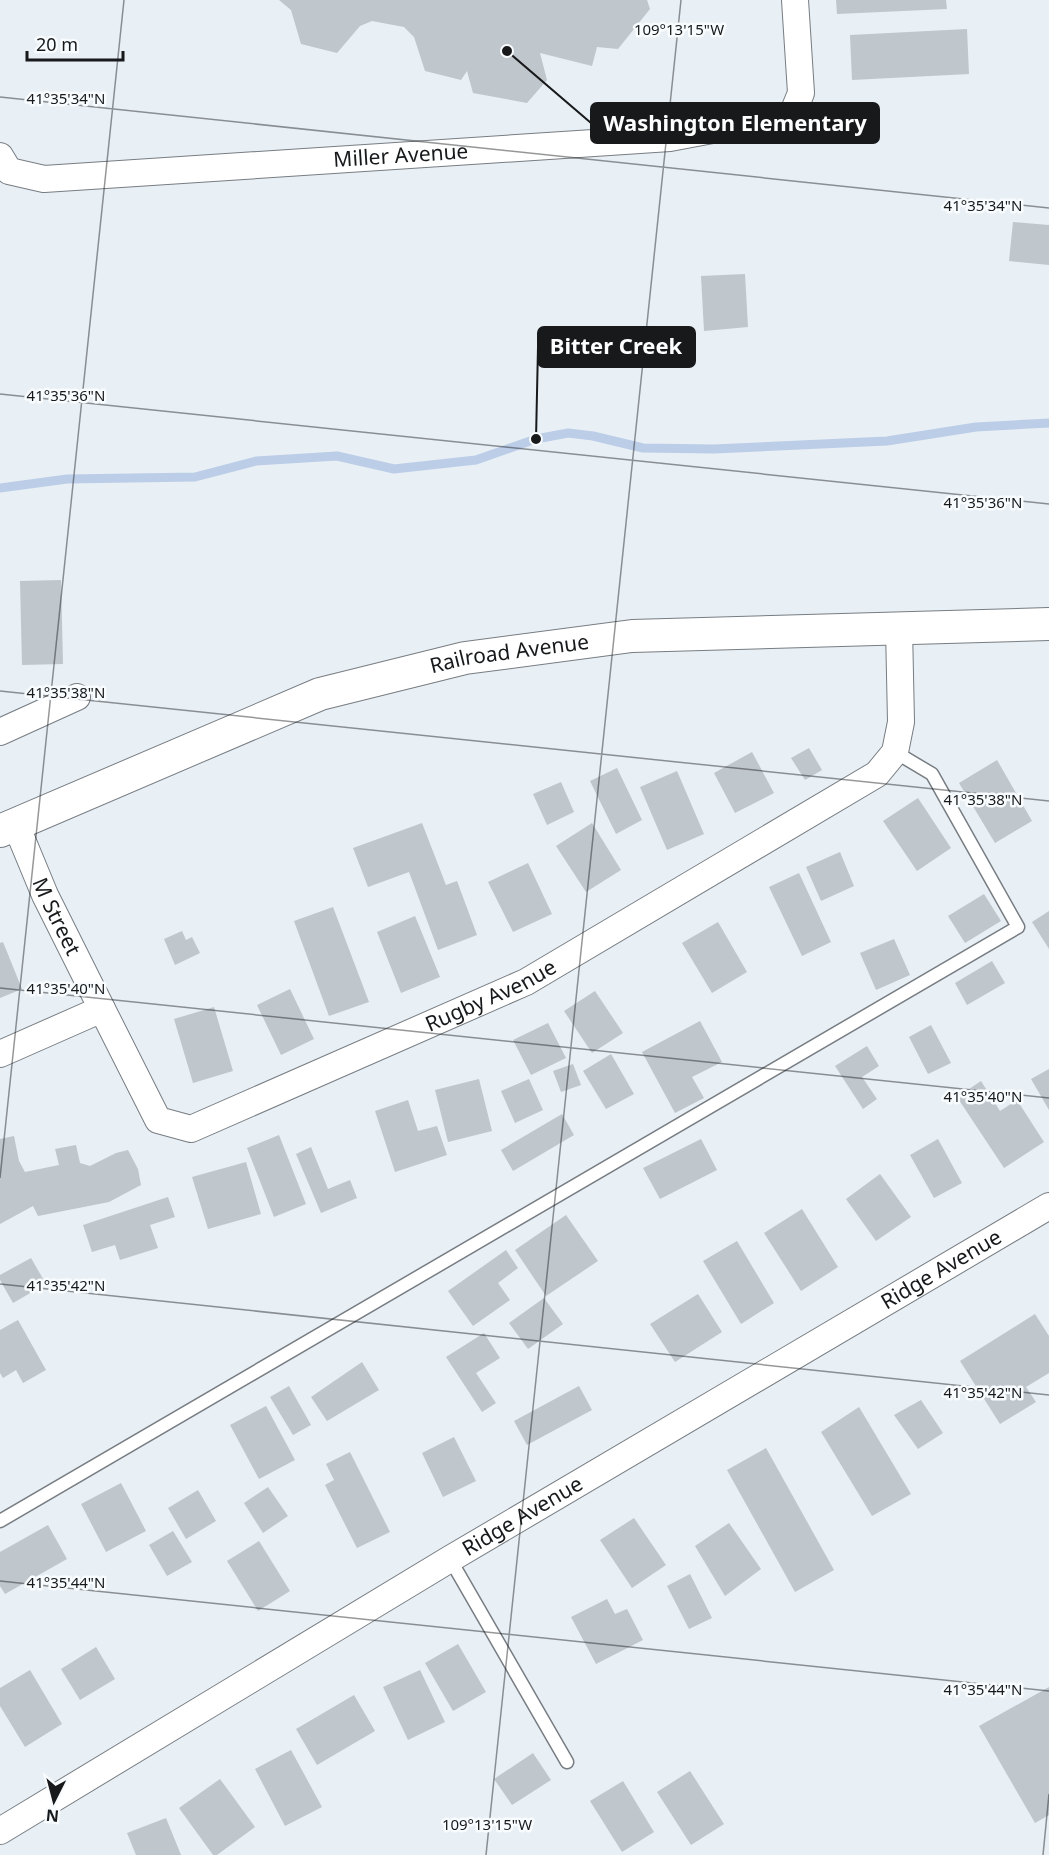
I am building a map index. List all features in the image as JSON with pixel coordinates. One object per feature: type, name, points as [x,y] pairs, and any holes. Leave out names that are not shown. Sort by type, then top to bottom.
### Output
[{"type":"street","name":"Miller Avenue","points":[[5,163],[44,179],[670,138],[792,115],[801,93],[795,0]]},
{"type":"street","name":"Railroad Avenue","points":[[8,828],[321,694],[465,658],[632,636],[1049,624]]},
{"type":"street","name":"Rugby Avenue","points":[[102,1009],[158,1120],[191,1129],[526,982],[877,774],[895,752],[901,722],[899,628]]},
{"type":"street","points":[[0,732],[77,698]]},
{"type":"street","name":"M Street","points":[[8,828],[45,895],[102,1009]]},
{"type":"street","points":[[0,1054],[102,1009]]},
{"type":"street","name":"Ridge Avenue","points":[[0,1831],[450,1559],[1049,1206]]},
{"type":"lane","points":[[0,1521],[1018,927],[932,774],[895,752]]},
{"type":"lane","points":[[450,1559],[567,1762]]},
{"type":"building","points":[[279,0],[647,0],[650,9],[618,49],[597,47],[592,66],[540,53],[547,80],[527,103],[473,93],[467,71],[461,80],[425,71],[414,37],[404,27],[372,21],[360,26],[337,53],[301,44],[291,10]]},
{"type":"building","points":[[836,0],[946,0],[947,9],[837,14]]},
{"type":"building","points":[[967,29],[969,74],[852,80],[850,35]]},
{"type":"building","points":[[1013,222],[1049,225],[1049,265],[1009,261]]},
{"type":"building","points":[[745,274],[748,327],[704,331],[701,276]]},
{"type":"building","points":[[61,580],[63,664],[22,665],[20,581]]},
{"type":"building","points":[[809,748],[822,770],[805,780],[791,758]]},
{"type":"building","points":[[752,752],[774,793],[735,813],[714,773]]},
{"type":"building","points":[[997,760],[1032,821],[995,843],[959,783]]},
{"type":"building","points":[[617,768],[642,820],[616,834],[590,781]]},
{"type":"building","points":[[677,771],[704,834],[667,850],[640,787]]},
{"type":"building","points":[[561,782],[574,812],[547,825],[533,794]]},
{"type":"building","points":[[918,798],[951,848],[917,871],[883,821]]},
{"type":"building","points":[[422,823],[446,885],[457,881],[477,935],[438,950],[409,872],[368,887],[353,848]]},
{"type":"building","points":[[592,823],[621,870],[586,892],[556,846]]},
{"type":"building","points":[[840,852],[854,886],[821,901],[806,867]]},
{"type":"building","points":[[528,863],[552,914],[513,932],[488,882]]},
{"type":"building","points":[[799,873],[831,942],[802,956],[769,887]]},
{"type":"building","points":[[984,894],[1001,921],[965,943],[948,916]]},
{"type":"building","points":[[333,907],[369,1002],[329,1016],[294,921]]},
{"type":"building","points":[[1049,911],[1049,949],[1032,922]]},
{"type":"building","points":[[415,916],[440,977],[401,993],[377,932]]},
{"type":"building","points":[[718,922],[747,972],[712,993],[682,943]]},
{"type":"building","points":[[182,931],[186,940],[192,937],[200,953],[175,965],[164,939]]},
{"type":"building","points":[[894,939],[910,975],[876,990],[860,953]]},
{"type":"building","points":[[3,942],[22,989],[0,998],[0,943]]},
{"type":"building","points":[[992,961],[1005,983],[967,1005],[955,983]]},
{"type":"building","points":[[290,989],[314,1039],[281,1055],[257,1005]]},
{"type":"building","points":[[595,991],[623,1033],[592,1053],[564,1011]]},
{"type":"building","points":[[214,1007],[233,1071],[193,1083],[174,1019]]},
{"type":"building","points":[[700,1021],[722,1062],[692,1077],[704,1098],[675,1113],[642,1052]]},
{"type":"building","points":[[548,1023],[566,1058],[531,1075],[513,1040]]},
{"type":"building","points":[[931,1025],[951,1063],[928,1074],[909,1037]]},
{"type":"building","points":[[867,1046],[879,1066],[862,1077],[877,1099],[863,1109],[835,1066]]},
{"type":"building","points":[[611,1054],[634,1094],[606,1109],[583,1071]]},
{"type":"building","points":[[573,1064],[581,1085],[561,1092],[553,1071]]},
{"type":"building","points":[[1049,1069],[1049,1110],[1031,1079]]},
{"type":"building","points":[[479,1079],[492,1131],[448,1142],[435,1090]]},
{"type":"building","points":[[529,1079],[543,1110],[515,1123],[501,1091]]},
{"type":"building","points":[[981,1081],[1000,1111],[1017,1100],[1044,1142],[1004,1168],[957,1097]]},
{"type":"building","points":[[408,1100],[418,1131],[437,1126],[447,1155],[395,1172],[375,1111]]},
{"type":"building","points":[[562,1114],[574,1135],[513,1171],[501,1150]]},
{"type":"building","points":[[279,1135],[306,1204],[274,1217],[247,1148]]},
{"type":"building","points":[[14,1136],[19,1161],[25,1172],[59,1165],[55,1149],[76,1145],[80,1163],[90,1166],[116,1153],[128,1150],[138,1169],[141,1185],[109,1202],[38,1216],[33,1206],[0,1224],[0,1139]]},
{"type":"building","points":[[701,1139],[717,1170],[660,1199],[643,1168]]},
{"type":"building","points":[[938,1139],[962,1183],[934,1198],[910,1155]]},
{"type":"building","points":[[311,1147],[328,1189],[350,1180],[357,1198],[321,1213],[296,1154]]},
{"type":"building","points":[[246,1162],[261,1214],[208,1229],[192,1177]]},
{"type":"building","points":[[880,1174],[911,1217],[876,1241],[846,1199]]},
{"type":"building","points":[[168,1197],[175,1217],[150,1225],[158,1248],[120,1260],[115,1245],[92,1252],[83,1225]]},
{"type":"building","points":[[802,1209],[838,1267],[801,1291],[764,1233]]},
{"type":"building","points":[[566,1215],[598,1261],[546,1296],[515,1250]]},
{"type":"building","points":[[737,1241],[774,1303],[741,1324],[703,1261]]},
{"type":"building","points":[[506,1250],[518,1268],[498,1283],[510,1300],[473,1326],[448,1291]]},
{"type":"building","points":[[31,1258],[46,1284],[13,1303],[0,1280],[0,1275]]},
{"type":"building","points":[[698,1294],[722,1332],[675,1362],[650,1324]]},
{"type":"building","points":[[544,1298],[563,1324],[528,1349],[509,1323]]},
{"type":"building","points":[[1035,1314],[1049,1336],[1049,1373],[1026,1387],[1036,1402],[1000,1424],[960,1361]]},
{"type":"building","points":[[18,1320],[46,1370],[23,1383],[16,1370],[3,1378],[0,1373],[0,1330]]},
{"type":"building","points":[[484,1333],[500,1358],[476,1373],[496,1403],[482,1412],[446,1357]]},
{"type":"building","points":[[362,1362],[379,1390],[327,1421],[311,1397]]},
{"type":"building","points":[[289,1386],[311,1425],[293,1435],[270,1397]]},
{"type":"building","points":[[579,1386],[592,1410],[527,1445],[514,1421]]},
{"type":"building","points":[[921,1400],[943,1433],[918,1449],[894,1415]]},
{"type":"building","points":[[266,1406],[295,1460],[259,1479],[230,1425]]},
{"type":"building","points":[[859,1407],[911,1494],[872,1516],[821,1432]]},
{"type":"building","points":[[454,1437],[476,1481],[443,1497],[422,1453]]},
{"type":"building","points":[[766,1448],[834,1570],[795,1592],[727,1470]]},
{"type":"building","points":[[350,1452],[390,1532],[357,1548],[325,1485],[334,1480],[326,1464]]},
{"type":"building","points":[[121,1483],[146,1531],[106,1552],[81,1504]]},
{"type":"building","points":[[268,1487],[288,1516],[263,1533],[244,1503]]},
{"type":"building","points":[[198,1490],[216,1521],[186,1539],[168,1508]]},
{"type":"building","points":[[634,1518],[666,1565],[632,1588],[600,1540]]},
{"type":"building","points":[[729,1523],[761,1569],[725,1596],[695,1546]]},
{"type":"building","points":[[48,1525],[67,1559],[5,1594],[0,1586],[0,1552]]},
{"type":"building","points":[[173,1531],[192,1562],[167,1576],[149,1545]]},
{"type":"building","points":[[259,1541],[290,1591],[258,1611],[227,1561]]},
{"type":"building","points":[[690,1574],[712,1618],[689,1629],[667,1586]]},
{"type":"building","points":[[607,1599],[615,1614],[627,1609],[643,1640],[596,1664],[571,1617]]},
{"type":"building","points":[[458,1644],[486,1692],[453,1711],[425,1663]]},
{"type":"building","points":[[96,1647],[115,1679],[80,1700],[61,1669]]},
{"type":"building","points":[[30,1670],[62,1724],[25,1747],[0,1706],[0,1688]]},
{"type":"building","points":[[420,1670],[445,1722],[408,1740],[383,1687]]},
{"type":"building","points":[[1049,1687],[1049,1815],[1035,1823],[979,1726]]},
{"type":"building","points":[[354,1695],[375,1731],[317,1765],[296,1729]]},
{"type":"building","points":[[291,1750],[322,1807],[285,1826],[255,1769]]},
{"type":"building","points":[[533,1753],[551,1780],[512,1805],[494,1779]]},
{"type":"building","points":[[690,1771],[724,1824],[691,1845],[657,1792]]},
{"type":"building","points":[[220,1779],[255,1827],[217,1855],[213,1855],[179,1808]]},
{"type":"building","points":[[623,1781],[654,1832],[622,1852],[590,1801]]},
{"type":"building","points":[[166,1818],[181,1855],[136,1855],[127,1833]]},
{"type":"waterway","points":[[0,488],[67,479],[195,477],[256,461],[337,456],[394,469],[476,460],[536,439],[568,433],[593,436],[643,448],[714,449],[887,441],[976,427],[1049,423]]},
{"type":"place","name":"Washington Elementary","points":[[507,51]]},
{"type":"place","name":"Bitter Creek","points":[[536,439]]}]
